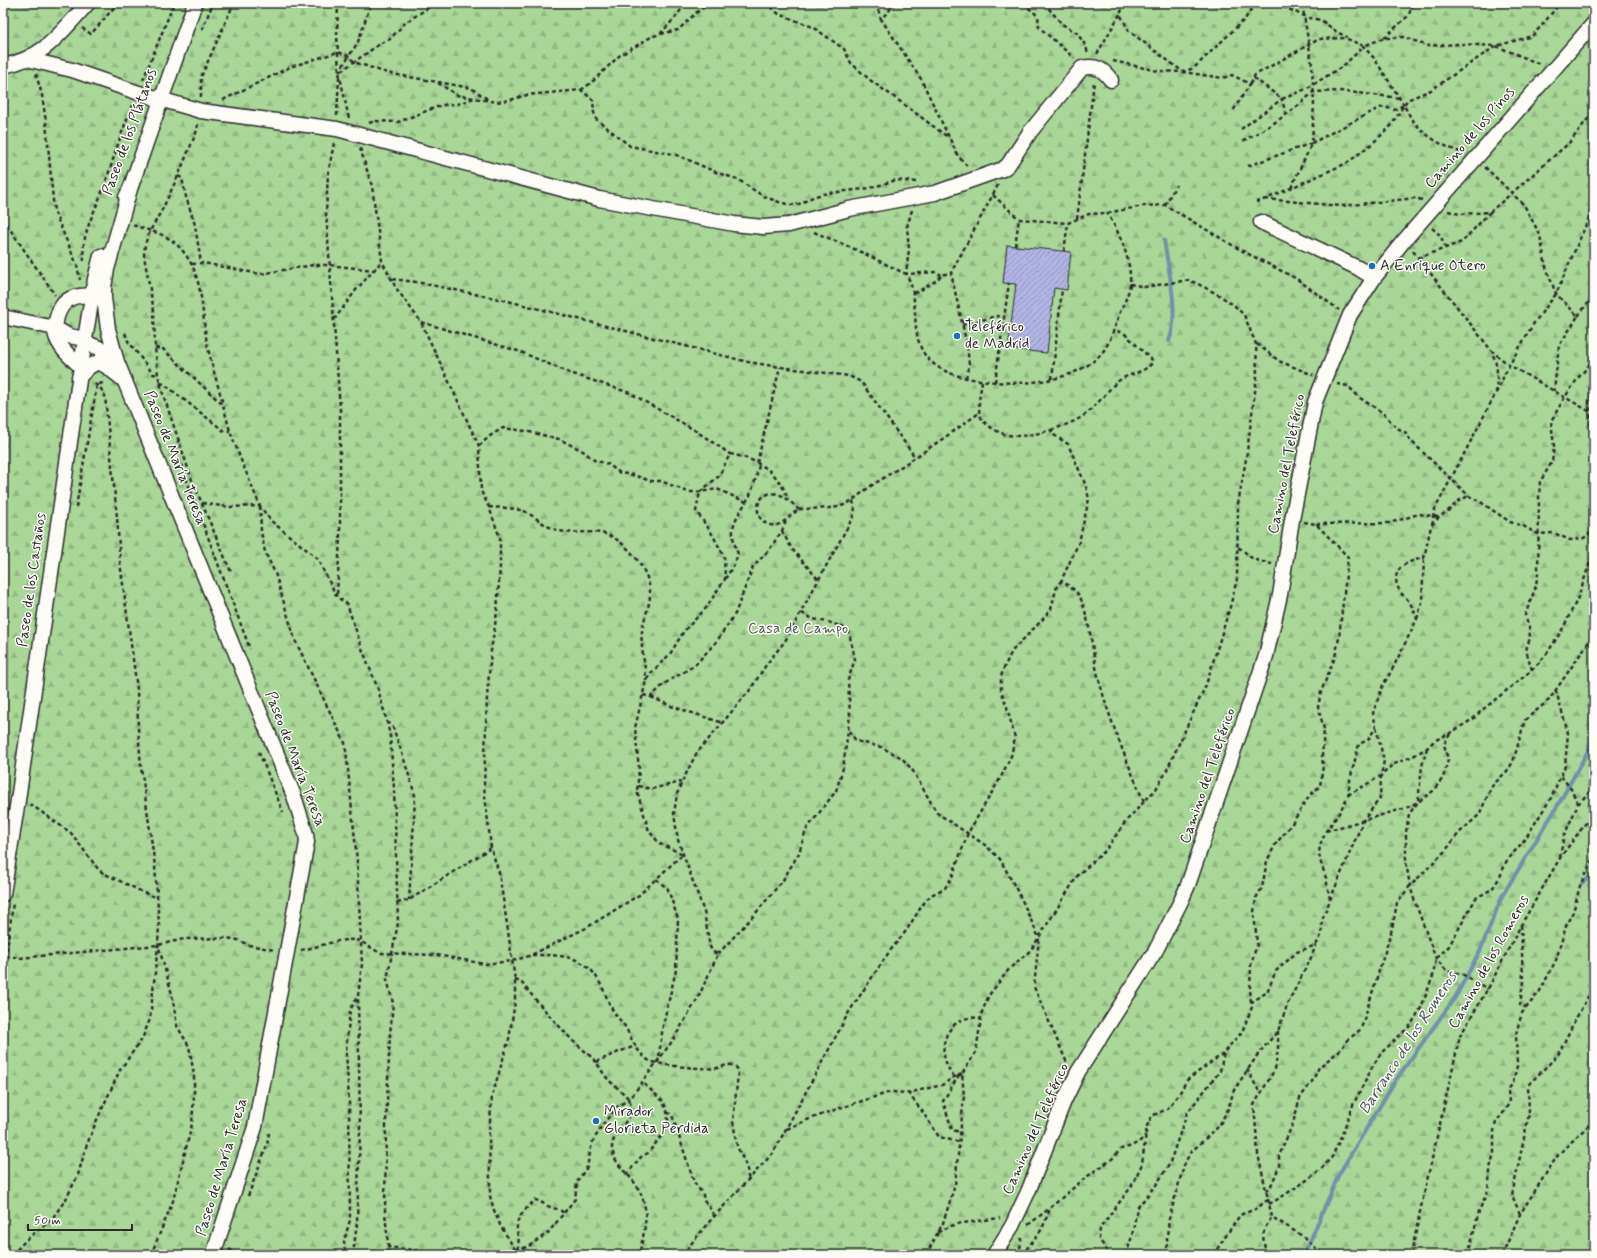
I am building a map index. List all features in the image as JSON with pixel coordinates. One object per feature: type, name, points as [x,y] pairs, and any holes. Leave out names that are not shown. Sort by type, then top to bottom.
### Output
[{"type":"street","name":"Paseo de los Plátanos","points":[[93,296],[95,279],[116,216],[130,189],[195,3]]},
{"type":"street","points":[[32,60],[46,48],[81,10]]},
{"type":"street","name":"Camino de los Pinos","points":[[1374,278],[1402,242],[1594,23]]},
{"type":"street","points":[[46,48],[72,70]]},
{"type":"street","points":[[3,66],[32,60],[72,70],[161,100],[201,111],[337,130],[599,199],[734,224],[763,227],[781,227],[849,208],[936,193],[978,171],[1003,169],[1008,165]]},
{"type":"street","points":[[1002,179],[1008,165],[1030,132],[1090,67],[1103,70],[1111,80]]},
{"type":"street","points":[[124,380],[106,366],[98,362],[80,375],[56,336],[55,328],[59,310],[62,305],[72,297],[93,296],[107,270],[130,189]]},
{"type":"street","points":[[1261,222],[1358,268],[1374,278]]},
{"type":"street","name":"Camino del Teleférico","points":[[994,1255],[1012,1226],[1028,1192],[1064,1101],[1078,1072],[1156,950],[1186,890],[1266,656],[1280,595],[1292,520],[1315,402],[1350,315],[1374,278]]},
{"type":"street","name":"Paseo de María Teresa","points":[[93,296],[107,321],[117,362],[294,796],[306,834],[307,851],[295,950],[255,1127],[213,1255]]},
{"type":"street","name":"Paseo de los Castaños","points":[[3,894],[18,800],[84,341],[93,296]]},
{"type":"street","points":[[3,317],[55,328],[69,336],[95,346],[117,362]]},
{"type":"path","points":[[81,10],[91,34],[118,3]]},
{"type":"path","points":[[95,279],[90,278],[86,268],[83,252],[85,236],[104,188],[121,136],[174,3]]},
{"type":"path","points":[[231,572],[192,480],[160,383],[155,348],[154,311],[144,256],[150,231],[163,208],[196,133],[201,111],[201,76],[234,3]]},
{"type":"path","points":[[337,597],[340,536],[340,409],[326,212],[328,174],[337,130],[339,72],[338,3]]},
{"type":"path","points":[[371,3],[358,42],[339,72],[347,115],[356,134],[372,186],[382,261],[396,288],[421,322],[479,446],[481,491],[500,538],[497,612],[491,651],[487,697],[484,780],[491,848],[499,873],[515,980],[515,1002],[509,1039],[492,1096],[489,1133],[490,1196],[500,1225],[516,1251],[522,1255]]},
{"type":"path","points":[[339,72],[381,43],[390,39],[406,22],[436,3]]},
{"type":"path","points":[[660,34],[675,18],[686,3]]},
{"type":"path","points":[[436,81],[457,95],[496,102],[527,96],[581,90],[591,83],[619,56],[651,37],[678,30],[697,12],[710,3]]},
{"type":"path","points":[[765,3],[779,14],[813,27],[844,50],[851,63],[870,80],[949,138]]},
{"type":"path","points":[[876,3],[881,18],[921,79],[958,156],[969,168],[978,171]]},
{"type":"path","points":[[881,18],[896,3]]},
{"type":"path","points":[[1022,3],[1038,16],[1039,27],[1090,67]]},
{"type":"path","points":[[1044,3],[1062,24],[1077,33],[1086,46],[1090,67],[1077,219]]},
{"type":"path","points":[[1090,67],[1125,3]]},
{"type":"path","points":[[1183,72],[1194,68],[1245,19],[1256,3]]},
{"type":"path","points":[[1277,3],[1304,16],[1321,20],[1337,32],[1364,46],[1374,58],[1407,111],[1421,130],[1437,143],[1475,159],[1494,174],[1524,205],[1540,235],[1546,267],[1556,294],[1578,316]]},
{"type":"path","points":[[1291,188],[1312,143],[1312,64],[1302,3]]},
{"type":"path","points":[[1384,38],[1408,16],[1414,3]]},
{"type":"path","points":[[1256,202],[1291,188],[1350,160],[1391,126],[1407,100],[1431,90],[1496,46],[1532,36],[1544,24],[1560,3]]},
{"type":"path","points":[[1120,14],[1129,31],[1183,72]]},
{"type":"path","points":[[1241,128],[1282,100],[1343,66],[1364,46],[1384,38],[1405,37],[1427,46],[1459,44],[1496,46],[1535,61],[1550,72]]},
{"type":"path","points":[[1233,111],[1255,75],[1319,39],[1345,38],[1364,46]]},
{"type":"path","points":[[222,101],[290,67],[338,52],[349,56],[354,62],[387,73],[471,88],[490,101]]},
{"type":"path","points":[[32,60],[42,95],[46,122],[54,211],[77,265],[93,296]]},
{"type":"path","points":[[1108,60],[1128,63],[1158,71],[1183,72],[1223,78],[1232,75],[1250,84]]},
{"type":"path","points":[[1254,78],[1282,100],[1286,115]]},
{"type":"path","points":[[581,90],[594,101],[593,110],[596,118],[630,146],[677,155],[718,173],[737,179],[763,196],[790,205],[799,204],[822,194],[871,188],[896,180],[916,182],[923,181]]},
{"type":"path","points":[[1244,141],[1286,115],[1301,104],[1313,92],[1340,91],[1400,98]]},
{"type":"path","points":[[367,123],[375,121],[398,122],[442,105],[458,104],[474,98]]},
{"type":"path","points":[[1248,166],[1312,143],[1379,108],[1385,107],[1394,110],[1404,105]]},
{"type":"path","points":[[1418,258],[1462,242],[1490,212],[1570,143],[1594,111]]},
{"type":"path","points":[[962,171],[969,168],[978,171]]},
{"type":"path","points":[[178,176],[182,178],[186,197],[195,225],[201,263]]},
{"type":"path","points":[[966,378],[969,364],[951,273],[1002,179]]},
{"type":"path","points":[[916,182],[913,187],[915,200],[907,227],[909,249],[906,274],[910,280],[914,293],[918,340],[929,360],[946,371],[966,378],[982,381],[1035,381],[1064,377],[1087,366],[1102,353],[1115,330],[1130,284],[1129,269],[1125,251],[1116,226],[1108,213]]},
{"type":"path","points":[[1165,205],[1176,185]]},
{"type":"path","points":[[993,195],[1019,219],[1068,223],[1089,214],[1108,213],[1143,206],[1165,205],[1239,249],[1297,279],[1335,308],[1350,315]]},
{"type":"path","points":[[1266,199],[1341,206],[1416,198],[1446,211],[1460,214],[1490,212]]},
{"type":"path","points":[[1167,1255],[1169,1219],[1184,1165],[1193,1150],[1208,1138],[1219,1126],[1228,1109],[1234,1090],[1247,1069],[1278,1031],[1288,1004],[1322,934],[1322,920],[1363,821],[1380,798],[1381,776],[1384,761],[1372,713],[1383,685],[1417,619],[1422,602],[1424,558],[1434,511],[1496,393],[1509,365],[1534,323],[1556,294],[1588,220],[1594,200]]},
{"type":"path","points":[[3,219],[62,305]]},
{"type":"path","points":[[1015,246],[1019,219]]},
{"type":"path","points":[[1422,219],[1440,235],[1446,248]]},
{"type":"path","points":[[802,222],[806,229],[859,251],[906,274],[937,272],[941,275]]},
{"type":"path","points":[[1064,251],[1068,223]]},
{"type":"path","points":[[150,231],[173,241],[180,247],[192,264],[198,278],[208,347],[230,431],[260,506],[271,521],[317,558],[337,597],[347,604],[362,651],[378,689],[387,722],[390,736],[394,788],[398,923],[387,979],[393,1003],[390,1034],[386,1124],[385,1212],[389,1255]]},
{"type":"path","points":[[1402,242],[1418,258],[1491,350],[1496,359],[1496,393]]},
{"type":"path","points":[[334,320],[373,270],[382,261]]},
{"type":"path","points":[[192,264],[201,263],[260,274],[295,267],[329,265],[373,270]]},
{"type":"path","points":[[914,293],[919,292],[937,280],[941,275],[951,273]]},
{"type":"path","points":[[392,279],[416,282],[504,300],[748,362],[849,376],[861,382],[916,457]]},
{"type":"path","points":[[960,1132],[952,1130],[943,1100],[976,1052],[981,1019],[989,995],[1010,968],[1031,950],[1059,902],[1078,875],[1105,851],[1126,821],[1156,789],[1165,774],[1206,685],[1230,607],[1237,578],[1238,504],[1246,459],[1257,376],[1256,344],[1244,315],[1235,306],[1219,295],[1189,280],[1144,287],[1130,284]]},
{"type":"path","points":[[995,382],[1009,283]]},
{"type":"path","points":[[1052,379],[1062,289]]},
{"type":"path","points":[[1554,391],[1559,346],[1578,316],[1594,295]]},
{"type":"path","points":[[962,325],[998,316],[1005,317]]},
{"type":"path","points":[[107,321],[115,323],[120,327],[128,341],[153,374],[158,375]]},
{"type":"path","points":[[421,322],[521,352],[567,372],[630,393],[696,431],[730,454],[742,456],[766,467],[774,473],[786,493],[788,500]]},
{"type":"path","points":[[982,381],[979,413],[986,424],[1001,434],[1007,436],[1028,436],[1071,424],[1085,416],[1116,382],[1128,375],[1144,370],[1152,363],[1152,360],[1125,334],[1115,330]]},
{"type":"path","points":[[1256,344],[1279,361],[1324,379],[1348,386],[1360,398],[1383,412],[1397,428],[1405,432],[1411,441],[1469,496],[1510,522],[1523,526],[1538,534],[1554,533],[1570,540],[1584,538],[1594,530]]},
{"type":"path","points":[[155,348],[163,349],[223,404]]},
{"type":"path","points":[[1491,350],[1509,365],[1594,414]]},
{"type":"path","points":[[1532,670],[1526,650],[1530,638],[1529,627],[1525,615],[1535,589],[1538,574],[1540,482],[1552,462],[1554,446],[1551,421],[1578,378],[1594,360]]},
{"type":"path","points":[[646,681],[650,674],[670,654],[684,631],[706,608],[735,563],[738,554],[733,542],[732,528],[750,496],[780,367]]},
{"type":"path","points":[[12,1255],[35,1232],[52,1219],[66,1199],[78,1175],[88,1141],[120,1070],[142,1039],[150,1019],[158,945],[159,924],[155,866],[141,767],[137,689],[120,562],[105,396],[96,385],[80,375]]},
{"type":"path","points":[[96,385],[102,382],[109,382]]},
{"type":"path","points":[[160,383],[163,383],[224,431],[230,431]]},
{"type":"path","points":[[1594,387],[1589,401],[1594,466]]},
{"type":"path","points":[[799,510],[788,500],[778,494],[768,494],[760,500],[757,510],[761,520],[770,525],[781,524],[799,510],[843,505],[979,413]]},
{"type":"path","points":[[479,446],[490,436],[503,428],[525,431],[558,439],[583,451],[594,460],[608,464],[620,473],[651,481],[661,481],[688,492],[700,492],[717,489],[746,502]]},
{"type":"path","points":[[682,1255],[714,1216],[773,1153],[849,1012],[889,952],[906,931],[923,904],[931,895],[945,888],[952,877],[968,833],[1012,756],[1015,738],[1001,690],[1001,677],[1003,670],[1012,651],[1051,609],[1057,586],[1061,581],[1079,542],[1089,499],[1086,486],[1068,444],[1054,435],[1050,430]]},
{"type":"path","points":[[179,440],[175,449],[253,655]]},
{"type":"path","points":[[725,579],[724,556],[711,532],[696,511],[700,492],[719,476],[730,454]]},
{"type":"path","points":[[1432,526],[1439,517],[1460,500],[1469,496]]},
{"type":"path","points":[[718,954],[713,952],[710,947],[704,912],[693,878],[682,854],[675,827],[674,814],[677,794],[696,754],[750,690],[766,665],[785,642],[853,517],[855,505],[852,500]]},
{"type":"path","points":[[202,503],[228,507],[260,506]]},
{"type":"path","points":[[260,506],[261,531],[265,552],[275,573],[295,640],[345,743],[357,861],[362,964],[358,996],[360,1137],[357,1222],[353,1255]]},
{"type":"path","points":[[489,508],[504,508],[524,511],[555,530],[570,534],[599,532],[607,534],[627,547],[642,566],[648,582],[650,593],[641,642],[646,668],[646,681],[635,728],[639,769],[637,791],[643,816],[649,831],[660,844],[682,854]]},
{"type":"path","points":[[1292,520],[1316,524],[1389,523],[1419,514],[1439,517]]},
{"type":"path","points":[[651,697],[664,684],[695,665],[717,640],[735,614],[753,568],[769,550],[782,531],[786,521]]},
{"type":"path","points":[[1252,1007],[1250,988],[1251,965],[1257,944],[1254,912],[1256,898],[1262,888],[1267,861],[1275,845],[1293,822],[1310,795],[1320,786],[1324,766],[1322,756],[1324,729],[1318,707],[1321,692],[1335,657],[1339,638],[1348,557],[1316,524]]},
{"type":"path","points":[[782,531],[792,549],[818,580]]},
{"type":"path","points":[[1238,548],[1242,549],[1249,556],[1274,564]]},
{"type":"path","points":[[1348,796],[1381,776],[1392,765],[1415,755],[1427,748],[1434,741],[1450,734],[1473,719],[1532,670],[1546,655],[1562,630],[1578,600],[1587,567],[1594,551]]},
{"type":"path","points":[[1273,571],[1275,558]]},
{"type":"path","points":[[1417,619],[1409,602],[1401,593],[1396,582],[1396,575],[1402,566],[1414,560],[1424,558]]},
{"type":"path","points":[[1587,567],[1594,559]]},
{"type":"path","points":[[1061,581],[1071,587],[1082,601],[1098,676],[1109,713],[1144,802]]},
{"type":"path","points":[[511,1255],[541,1239],[556,1225],[575,1199],[577,1182],[587,1167],[592,1143],[603,1124],[619,1105],[629,1100],[658,1064],[698,998],[718,954],[755,914],[783,880],[799,853],[806,830],[836,791],[843,768],[850,715],[848,680],[855,659],[848,631],[832,623],[812,619],[800,612]]},
{"type":"path","points":[[3,632],[6,674],[3,770]]},
{"type":"path","points":[[1266,1191],[1270,1188],[1279,1167],[1279,1156],[1293,1124],[1300,1098],[1313,1080],[1319,1067],[1338,1052],[1349,1039],[1361,1029],[1392,929],[1397,903],[1410,886],[1438,858],[1459,833],[1478,815],[1492,786],[1507,771],[1513,762],[1525,720],[1550,700],[1594,634]]},
{"type":"path","points":[[1213,1255],[1240,1214],[1258,1208],[1264,1202],[1283,1197],[1323,1168],[1332,1157],[1353,1105],[1374,1064],[1381,1053],[1411,1025],[1421,1008],[1433,976],[1436,959],[1449,946],[1476,898],[1492,890],[1500,877],[1506,862],[1525,839],[1551,798],[1565,766],[1568,733],[1555,691]]},
{"type":"path","points":[[643,695],[723,723]]},
{"type":"path","points":[[387,722],[393,730],[415,795],[409,900]]},
{"type":"path","points":[[1330,900],[1326,878],[1319,854],[1320,845],[1326,831],[1338,815],[1348,796],[1350,780],[1359,744],[1368,740],[1376,727]]},
{"type":"path","points":[[848,732],[856,741],[880,747],[902,758],[913,771],[937,813],[985,845],[1000,859],[1021,898],[1039,938],[1034,987],[1069,1067],[1072,1062]]},
{"type":"path","points":[[1326,831],[1406,808],[1418,802],[1433,791],[1443,778],[1448,760],[1444,744],[1450,734]]},
{"type":"path","points":[[258,747],[284,813]]},
{"type":"path","points":[[1427,748],[1422,766],[1418,802],[1409,814],[1406,832],[1406,862],[1414,902],[1436,959],[1447,971],[1462,974],[1488,989]]},
{"type":"path","points":[[1560,776],[1570,789],[1578,804]]},
{"type":"path","points":[[638,786],[652,789],[682,782]]},
{"type":"path","points":[[1560,858],[1564,836],[1578,804],[1594,787]]},
{"type":"path","points":[[18,800],[27,802],[71,833],[98,869],[147,894],[156,897]]},
{"type":"path","name":"Camino de los Romeros","points":[[1411,1255],[1460,1036],[1488,989],[1521,925],[1560,858],[1594,812]]},
{"type":"path","points":[[397,902],[409,900],[491,848]]},
{"type":"path","points":[[6,956],[19,958],[158,945],[184,939],[227,938],[279,952],[339,942],[360,941],[374,951],[381,953],[436,955],[485,964],[512,961],[529,956],[586,928],[621,907],[639,895],[682,854]]},
{"type":"path","points":[[1468,1255],[1479,1211],[1488,1190],[1491,1163],[1494,1154],[1494,1131],[1496,1122],[1509,1103],[1508,1090],[1513,1083],[1517,1066],[1516,1034],[1522,1013],[1540,991],[1556,960],[1567,923],[1574,912],[1580,886],[1594,856]]},
{"type":"path","points":[[656,879],[668,889],[678,919],[676,970],[663,1025],[658,1064]]},
{"type":"path","points":[[1521,925],[1523,981],[1520,1005],[1527,1008]]},
{"type":"path","points":[[295,950],[303,942]]},
{"type":"path","points":[[151,1255],[173,1201],[192,1124],[194,1095],[194,1074],[189,1046],[177,1026],[172,994],[158,945]]},
{"type":"path","points":[[1113,1255],[1107,1251],[1099,1239],[1100,1228],[1131,1187],[1142,1164],[1147,1126],[1152,1116],[1167,1109],[1179,1094],[1187,1080],[1224,1052],[1242,1032],[1252,1007],[1252,1002],[1267,992],[1276,971],[1297,952],[1316,945]]},
{"type":"path","points":[[295,950],[300,958]]},
{"type":"path","points":[[529,956],[568,956],[584,964],[600,982],[614,1011],[643,1056],[650,1062],[699,1069],[732,1065],[737,1068],[738,1074],[733,1121],[737,1146],[750,1178]]},
{"type":"path","points":[[515,980],[521,982],[544,1010],[596,1062],[606,1078],[629,1100],[631,1108],[629,1116],[616,1134],[612,1144],[612,1152],[626,1175],[633,1182],[645,1205],[645,1227],[639,1255]]},
{"type":"path","points":[[1520,1214],[1512,1195],[1529,1114],[1528,1085],[1558,1055],[1594,986]]},
{"type":"path","points":[[345,1255],[344,1241],[350,1220],[349,1101],[346,1050],[350,1010],[358,996]]},
{"type":"path","points":[[954,1077],[948,1070],[944,1054],[944,1043],[950,1030],[960,1020],[975,1017],[981,1019]]},
{"type":"path","points":[[1278,1031],[1278,1049],[1274,1069],[1254,1105],[1258,1154],[1272,1217],[1304,1237],[1323,1255]]},
{"type":"path","points":[[596,1062],[636,1046]]},
{"type":"path","points":[[1126,1255],[1132,1236],[1137,1208],[1156,1185],[1169,1165],[1187,1113],[1220,1071],[1224,1052]]},
{"type":"path","points":[[1247,1069],[1260,1093]]},
{"type":"path","points":[[786,1129],[843,1107],[890,1092],[908,1093],[942,1085],[960,1075]]},
{"type":"path","points":[[926,1255],[943,1223],[955,1185],[964,1096],[960,1075]]},
{"type":"path","points":[[626,1175],[632,1165],[648,1153],[667,1129],[667,1111],[663,1101],[643,1083]]},
{"type":"path","points":[[908,1093],[940,1137],[959,1142]]},
{"type":"path","points":[[667,1111],[672,1115],[694,1182],[703,1194],[704,1201],[714,1216]]},
{"type":"path","points":[[1502,1255],[1520,1214],[1558,1155],[1594,1120]]},
{"type":"path","points":[[248,1197],[267,1146],[269,1131]]},
{"type":"path","points":[[1025,1228],[1085,1178],[1112,1159],[1121,1149],[1130,1147],[1139,1142],[1146,1135]]},
{"type":"path","points":[[516,1251],[520,1241],[517,1226],[518,1220],[535,1200],[541,1201],[548,1206],[561,1210],[564,1213]]},
{"type":"path","points":[[1022,1255],[1042,1229],[1050,1208]]},
{"type":"path","points":[[1266,1255],[1262,1234],[1263,1229],[1272,1217]]},
{"type":"path","points":[[938,1232],[956,1224],[1001,1218],[999,1222]]},
{"type":"path","points":[[385,1255],[388,1247]]},
{"type":"path","points":[[388,1247],[455,1255]]},
{"type":"path","points":[[227,1255],[229,1249],[238,1255]]},
{"type":"green space","name":"Casa de Campo","points":[[3,3],[1594,3],[1594,1255],[3,1255]]},
{"type":"building","points":[[1007,245],[1071,252],[1067,290],[1054,288],[1047,353],[1008,349],[1016,284],[1003,283]]},
{"type":"waterway","points":[[1164,240],[1173,305],[1172,330],[1169,341]]},
{"type":"waterway","name":"Barranco de los Romeros","points":[[1304,1255],[1339,1174],[1395,1081],[1456,996],[1480,951],[1502,896],[1558,805],[1594,740]]},
{"type":"waterway","points":[[1582,883],[1594,874]]},
{"type":"place","name":"A Enrique Otero","points":[[1372,266]]},
{"type":"place","name":"Teleférico de Madrid","points":[[957,336]]},
{"type":"place","name":"Mirador Glorieta Perdida","points":[[596,1121]]}]
